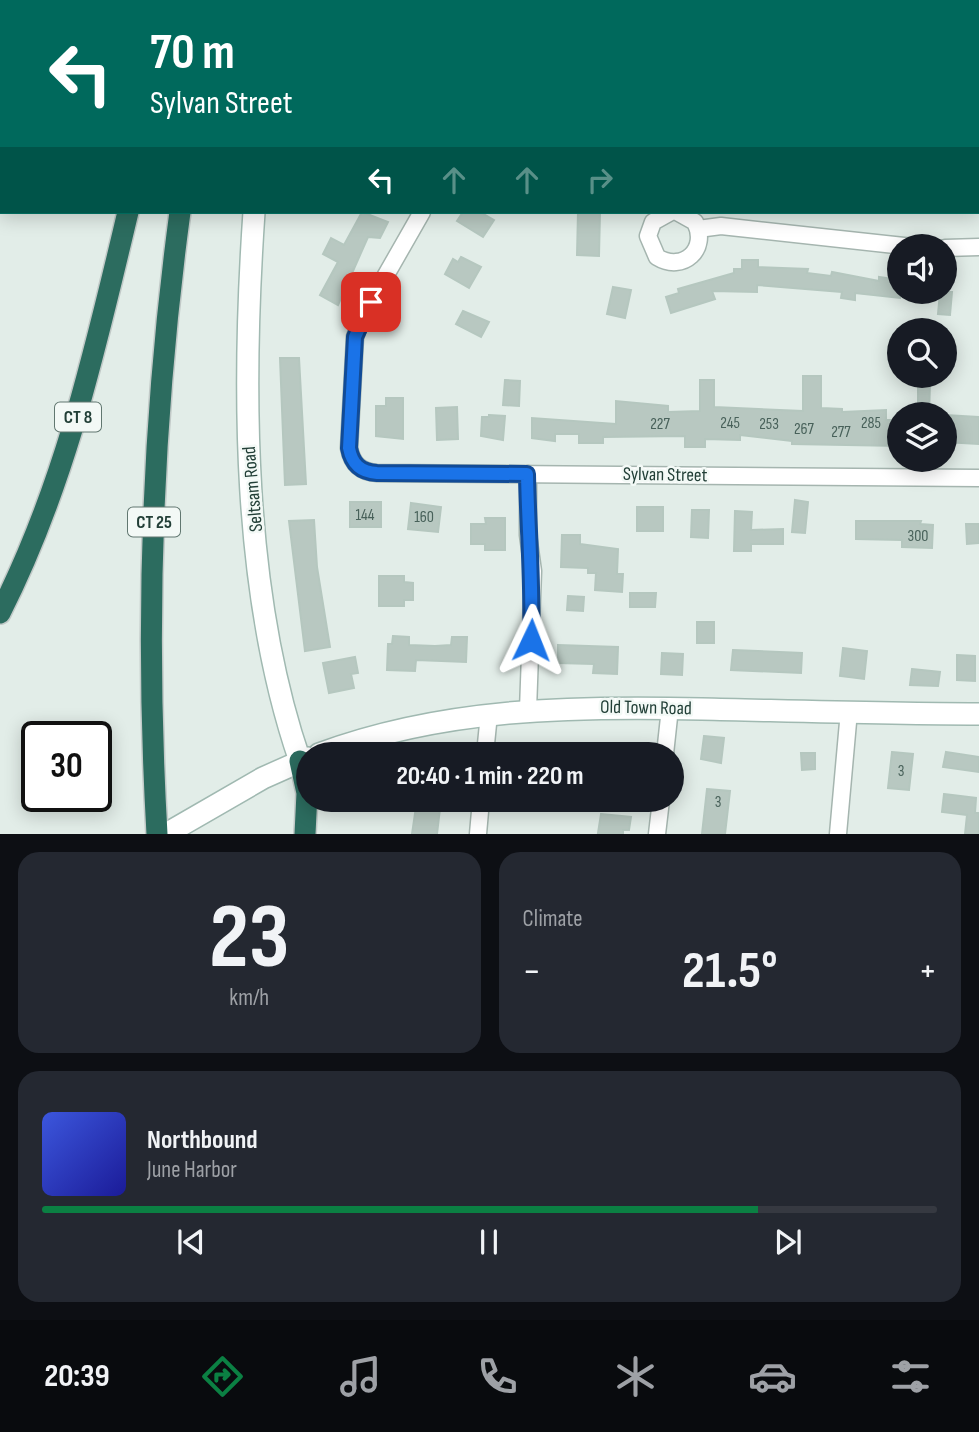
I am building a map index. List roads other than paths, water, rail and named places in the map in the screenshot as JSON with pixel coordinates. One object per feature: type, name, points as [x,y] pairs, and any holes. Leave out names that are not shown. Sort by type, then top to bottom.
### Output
[{"type":"highway","name":"CT 8","points":[[0,613],[32,546],[72,438],[128,214]]},
{"type":"highway","name":"CT 25","points":[[157,834],[152,694],[153,536],[163,363],[180,214]]},
{"type":"highway","points":[[305,834],[306,812]]},
{"type":"main road","name":"Seltsam Road","points":[[254,214],[248,333],[251,481],[261,578],[279,689],[302,742]]},
{"type":"main road","name":"Old Town Road","points":[[358,742],[380,735],[489,714],[528,710],[670,708],[979,715]]},
{"type":"main road","name":"Old Town Road","points":[[166,834],[191,818],[296,765]]},
{"type":"street","name":"Sylvan Street","points":[[421,214],[362,317],[355,337],[349,448],[354,463],[360,469],[377,473],[979,478]]},
{"type":"street","points":[[664,214],[653,222],[648,236],[652,251],[664,261],[672,263],[688,259],[698,245],[698,229],[689,216],[683,214]]},
{"type":"street","points":[[698,229],[721,226],[887,244]]},
{"type":"street","points":[[957,247],[979,247]]},
{"type":"street","points":[[527,474],[528,535],[533,571],[528,710]]},
{"type":"street","points":[[667,742],[670,708]]},
{"type":"street","points":[[838,834],[849,711]]},
{"type":"street","points":[[486,742],[489,714]]},
{"type":"street","points":[[478,834],[480,812]]},
{"type":"street","points":[[657,834],[660,812]]}]
